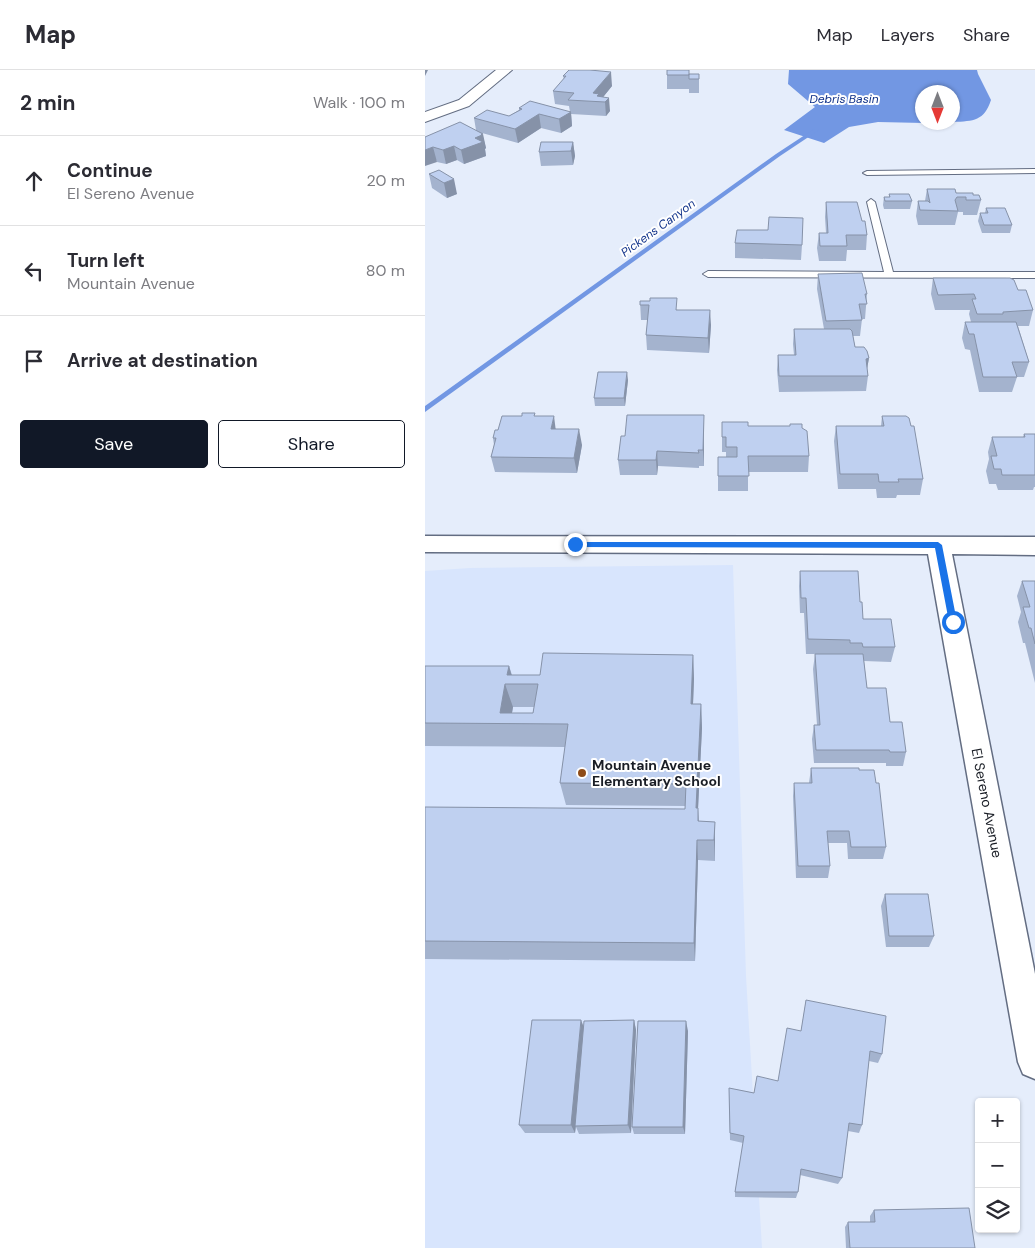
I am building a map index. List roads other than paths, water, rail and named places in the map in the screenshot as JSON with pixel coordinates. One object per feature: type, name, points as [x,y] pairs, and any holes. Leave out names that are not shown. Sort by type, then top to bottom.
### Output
[{"type":"street","points":[[425,117],[464,103],[505,70]]},
{"type":"street","points":[[425,544],[1035,546]]},
{"type":"street","name":"El Sereno Avenue","points":[[938,545],[1035,1062]]},
{"type":"lane","points":[[867,173],[1035,171]]},
{"type":"lane","points":[[871,202],[889,275]]},
{"type":"lane","points":[[708,274],[1035,275]]},
{"type":"water","name":"Debris Basin","points":[[789,70],[977,70],[991,100],[981,116],[972,120],[960,122],[960,85],[915,85],[915,123],[878,122],[849,127],[824,143],[784,130],[815,107],[788,84]]},
{"type":"waterway","name":"Pickens Canyon","points":[[425,410],[778,155],[816,130]]},
{"type":"place","name":"Mountain Avenue Elementary School","points":[[582,773]]}]
